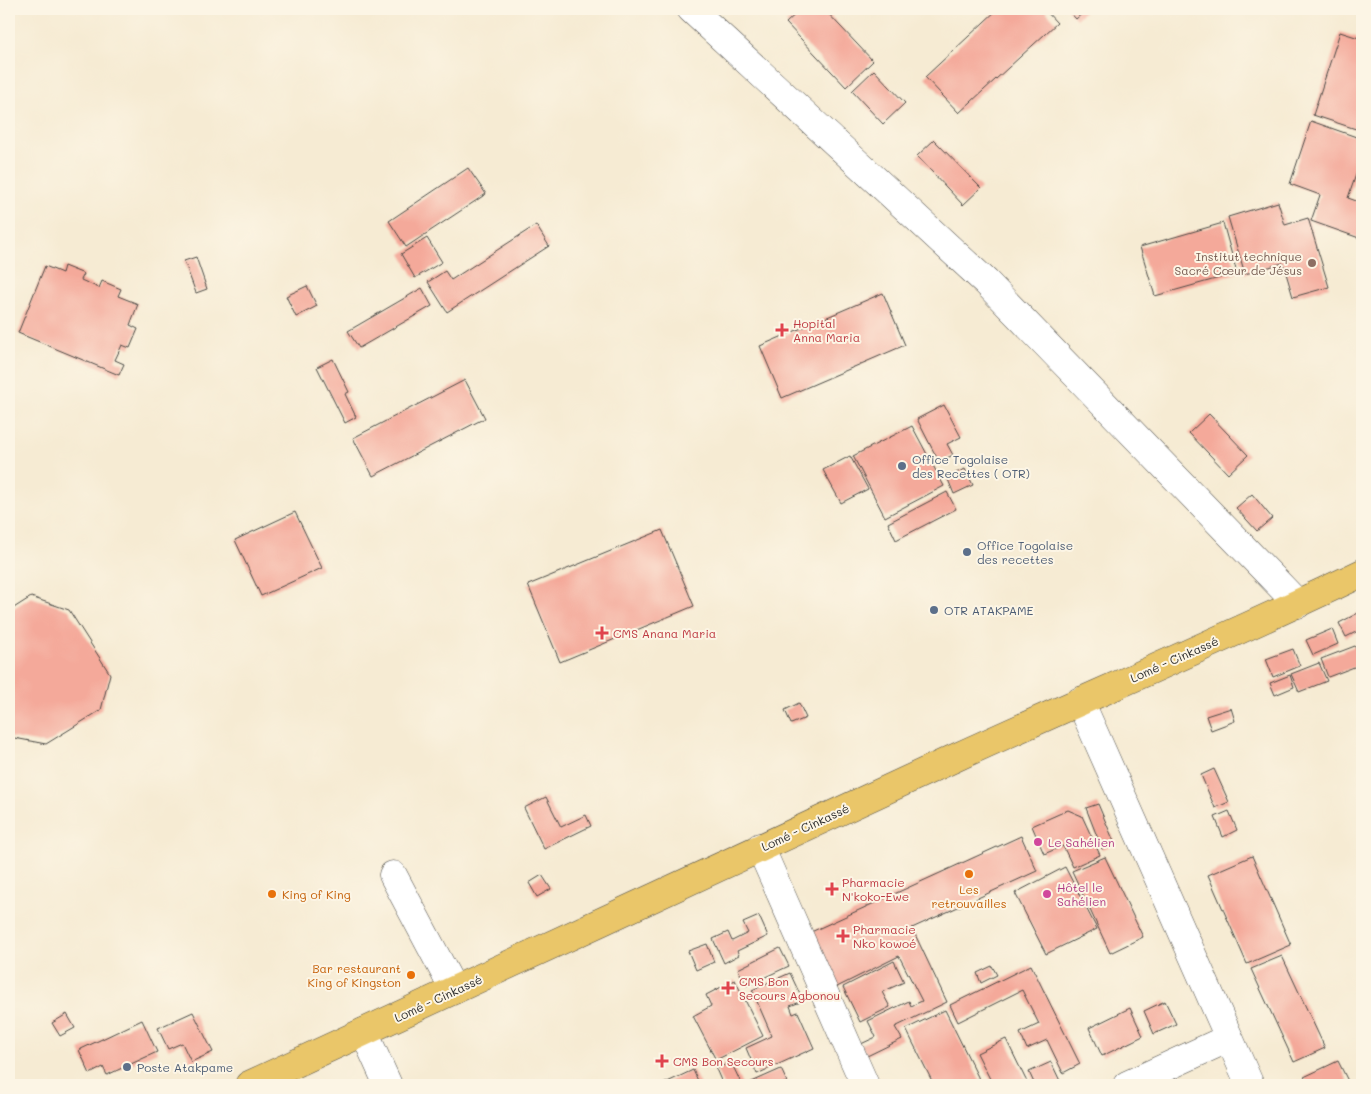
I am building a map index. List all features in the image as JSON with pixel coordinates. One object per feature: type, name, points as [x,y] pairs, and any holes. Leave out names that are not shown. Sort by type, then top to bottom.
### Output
[{"type":"highway","name":"Lomé - Cinkassé","points":[[249,1085],[760,847],[1298,604],[1362,573]]},
{"type":"street","points":[[691,9],[986,282],[1298,604]]},
{"type":"street","points":[[1080,701],[1250,1085]]},
{"type":"street","points":[[760,847],[866,1085]]},
{"type":"street","points":[[393,875],[454,990]]},
{"type":"street","points":[[364,1032],[388,1085]]},
{"type":"street","points":[[1127,1085],[1229,1038]]},
{"type":"building","points":[[801,9],[824,9],[873,61],[846,87],[786,23]]},
{"type":"building","points":[[998,9],[1044,9],[1057,23],[959,113],[925,77]]},
{"type":"building","points":[[1067,9],[1087,9],[1076,19]]},
{"type":"building","points":[[1340,32],[1362,39],[1362,131],[1313,115]]},
{"type":"building","points":[[874,70],[905,103],[883,124],[852,91]]},
{"type":"building","points":[[1311,121],[1362,139],[1362,157],[1348,198],[1362,203],[1362,239],[1311,221],[1320,195],[1290,184]]},
{"type":"building","points":[[934,140],[981,188],[963,205],[917,156]]},
{"type":"building","points":[[468,168],[486,194],[406,247],[389,221]]},
{"type":"building","points":[[1278,202],[1285,225],[1308,218],[1329,287],[1293,297],[1283,263],[1245,274],[1228,217]]},
{"type":"building","points":[[1223,223],[1237,273],[1155,296],[1140,247]]},
{"type":"building","points":[[536,225],[549,246],[447,312],[428,282],[445,271],[451,280]]},
{"type":"building","points":[[427,238],[442,262],[415,278],[401,254]]},
{"type":"building","points":[[196,257],[207,289],[196,293],[184,261]]},
{"type":"building","points":[[45,266],[62,273],[64,266],[84,274],[81,280],[99,288],[102,281],[121,289],[118,296],[138,304],[130,325],[138,329],[130,348],[122,345],[115,360],[124,364],[119,375],[18,333]]},
{"type":"building","points":[[307,286],[317,306],[296,317],[286,296]]},
{"type":"building","points":[[422,288],[432,306],[359,348],[348,331]]},
{"type":"building","points":[[883,293],[905,345],[782,398],[760,346]]},
{"type":"building","points":[[333,359],[349,392],[345,394],[356,417],[345,423],[317,367]]},
{"type":"building","points":[[465,380],[485,418],[373,476],[353,438]]},
{"type":"building","points":[[944,405],[961,437],[947,444],[953,455],[939,462],[917,419]]},
{"type":"building","points":[[1209,414],[1248,455],[1228,474],[1189,433]]},
{"type":"building","points":[[912,426],[944,486],[885,517],[853,456]]},
{"type":"building","points":[[850,456],[868,489],[841,503],[823,470]]},
{"type":"building","points":[[965,469],[973,485],[954,494],[947,477]]},
{"type":"building","points":[[947,492],[956,509],[896,540],[888,523]]},
{"type":"building","points":[[1252,494],[1272,518],[1257,531],[1236,508]]},
{"type":"building","points":[[295,512],[322,568],[261,596],[235,540]]},
{"type":"building","points":[[662,530],[694,606],[560,662],[528,585]]},
{"type":"building","points":[[31,597],[69,610],[110,674],[101,710],[46,744],[9,737],[9,611]]},
{"type":"building","points":[[1362,611],[1362,629],[1346,637],[1339,623]]},
{"type":"building","points":[[1332,629],[1338,644],[1313,655],[1306,640]]},
{"type":"building","points":[[1355,646],[1362,664],[1328,677],[1321,659]]},
{"type":"building","points":[[1293,649],[1300,666],[1273,677],[1266,659]]},
{"type":"building","points":[[1319,663],[1327,681],[1299,692],[1291,674]]},
{"type":"building","points":[[1290,675],[1294,687],[1275,695],[1270,683]]},
{"type":"building","points":[[799,703],[806,718],[791,724],[785,710]]},
{"type":"building","points":[[1231,708],[1235,721],[1211,730],[1206,716]]},
{"type":"building","points":[[1214,769],[1229,802],[1215,808],[1201,775]]},
{"type":"building","points":[[546,797],[561,827],[586,815],[591,826],[544,849],[524,808]]},
{"type":"building","points":[[1098,804],[1115,844],[1102,849],[1086,808]]},
{"type":"building","points":[[1068,810],[1082,816],[1100,855],[1073,867],[1063,846],[1044,854],[1032,826]]},
{"type":"building","points":[[1229,811],[1237,830],[1223,837],[1215,817]]},
{"type":"building","points":[[1021,836],[1037,871],[912,928],[947,1002],[895,1027],[902,1039],[867,1056],[861,1044],[876,1037],[868,1021],[909,1001],[911,1006],[922,1001],[899,956],[831,990],[811,932]]},
{"type":"building","points":[[1252,856],[1291,945],[1247,964],[1208,875]]},
{"type":"building","points":[[1105,857],[1143,937],[1110,953],[1072,871]]},
{"type":"building","points":[[1065,867],[1097,929],[1046,954],[1015,893]]},
{"type":"building","points":[[542,875],[551,889],[537,897],[529,883]]},
{"type":"building","points":[[759,916],[768,936],[737,951],[739,955],[724,963],[713,939],[728,932],[732,941],[748,933],[743,923]]},
{"type":"building","points":[[707,944],[714,962],[696,970],[688,951]]},
{"type":"building","points":[[780,948],[789,966],[746,986],[738,969]]},
{"type":"building","points":[[1282,956],[1325,1048],[1294,1062],[1251,969]]},
{"type":"building","points":[[894,961],[904,982],[882,992],[890,1007],[860,1022],[843,987]]},
{"type":"building","points":[[1031,965],[1080,1064],[1063,1073],[1047,1040],[1027,1049],[1020,1033],[1039,1024],[1022,990],[958,1022],[950,1005]]},
{"type":"building","points":[[992,966],[997,975],[981,983],[977,973]]},
{"type":"building","points":[[790,973],[803,1001],[790,1006],[793,1014],[798,1012],[814,1048],[757,1074],[746,1048],[772,1036],[752,990]]},
{"type":"building","points":[[735,980],[763,1036],[716,1060],[693,1016],[711,1006],[706,995]]},
{"type":"building","points":[[1165,1001],[1176,1024],[1154,1034],[1144,1011]]},
{"type":"building","points":[[1130,1008],[1143,1036],[1102,1056],[1089,1028]]},
{"type":"building","points":[[945,1010],[982,1085],[934,1085],[906,1029]]},
{"type":"building","points":[[193,1012],[213,1052],[191,1062],[182,1043],[168,1049],[158,1028]]},
{"type":"building","points":[[67,1014],[75,1028],[60,1036],[52,1023]]},
{"type":"building","points":[[142,1020],[157,1052],[107,1075],[103,1067],[90,1074],[79,1050]]},
{"type":"building","points":[[1006,1039],[1029,1085],[993,1085],[977,1053]]},
{"type":"building","points":[[1338,1061],[1350,1085],[1308,1085],[1304,1077]]},
{"type":"building","points":[[731,1062],[742,1085],[723,1085],[716,1069]]},
{"type":"building","points":[[1051,1062],[1061,1083],[1057,1085],[1035,1085],[1029,1072]]},
{"type":"building","points":[[781,1069],[787,1082],[779,1085],[745,1085]]},
{"type":"building","points":[[693,1070],[700,1085],[661,1085]]},
{"type":"place","name":"Institut technique Sacré Cœur de Jésus","points":[[1312,263]]},
{"type":"place","name":"Hopital Anna Maria","points":[[782,330]]},
{"type":"place","name":"Office Togolaise des Recettes ( OTR)","points":[[902,466]]},
{"type":"place","name":"Office Togolaise des recettes","points":[[967,552]]},
{"type":"place","name":"OTR ATAKPAME","points":[[934,610]]},
{"type":"place","name":"CMS Anana Maria","points":[[602,633]]},
{"type":"place","name":"Le Sahélien","points":[[1038,842]]},
{"type":"place","name":"Les retrouvailles","points":[[969,874]]},
{"type":"place","name":"Pharmacie N'koko-Ewe","points":[[832,889]]},
{"type":"place","name":"King of King","points":[[272,894]]},
{"type":"place","name":"Hôtel le Sahélien","points":[[1047,894]]},
{"type":"place","name":"Pharmacie Nko kowoé","points":[[843,936]]},
{"type":"place","name":"Bar restaurant King of Kingston","points":[[411,975]]},
{"type":"place","name":"CMS Bon Secours Agbonou","points":[[728,988]]},
{"type":"place","name":"CMS Bon Secours","points":[[662,1061]]},
{"type":"place","name":"Poste Atakpame","points":[[127,1067]]}]
